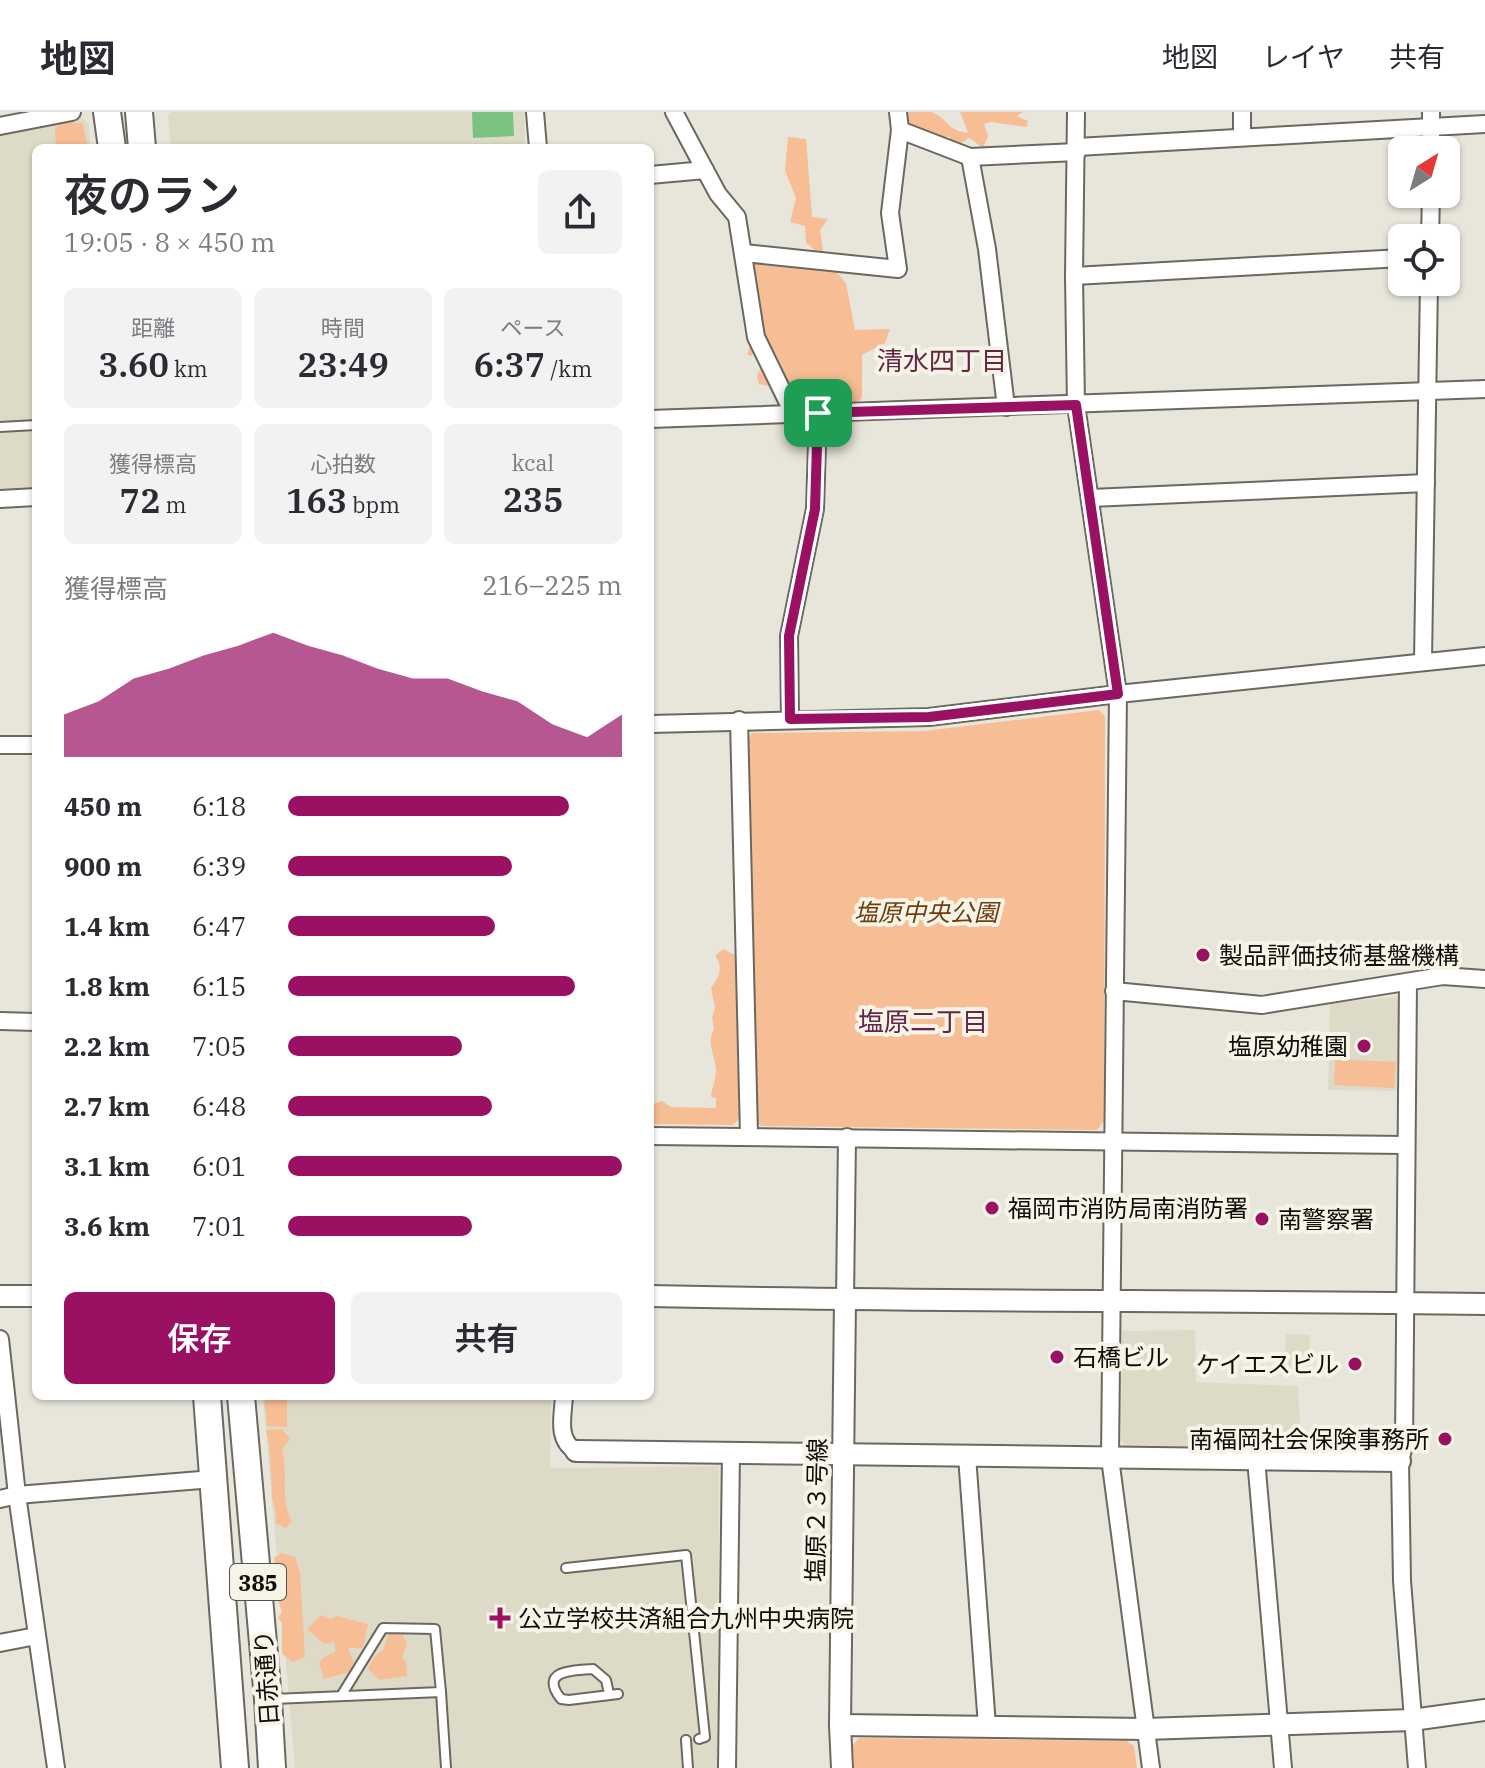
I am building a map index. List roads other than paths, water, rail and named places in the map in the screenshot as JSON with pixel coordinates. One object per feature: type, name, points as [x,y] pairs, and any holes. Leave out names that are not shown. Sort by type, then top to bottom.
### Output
[{"type":"highway","points":[[107,112],[111,144]]},
{"type":"highway","points":[[139,112],[142,144]]},
{"type":"highway","name":"日赤通り","points":[[207,1400],[235,1768]]},
{"type":"highway","name":"日赤通り","points":[[241,1400],[272,1768]]},
{"type":"street","points":[[0,126],[72,112]]},
{"type":"street","points":[[535,112],[538,144]]},
{"type":"street","points":[[674,112],[718,194],[737,217],[756,337],[793,413]]},
{"type":"street","points":[[744,253],[898,269],[890,213],[900,130],[898,112]]},
{"type":"street","points":[[1076,112],[1076,405],[1118,694],[1110,1458],[1151,1768]]},
{"type":"street","points":[[1242,112],[1242,137]]},
{"type":"street","points":[[900,130],[970,157],[1242,137],[1431,119],[1485,124]]},
{"type":"street","points":[[970,157],[987,249],[1006,407]]},
{"type":"street","points":[[654,175],[705,170]]},
{"type":"street","points":[[1074,276],[1388,259]]},
{"type":"street","points":[[1423,661],[1429,296]]},
{"type":"street","points":[[654,419],[1485,389]]},
{"type":"street","points":[[790,719],[789,636],[815,509],[818,413]]},
{"type":"street","points":[[1091,498],[1426,483]]},
{"type":"street","points":[[0,499],[32,497]]},
{"type":"street","points":[[654,724],[929,717],[1485,656]]},
{"type":"street","points":[[739,720],[749,1135]]},
{"type":"street","points":[[0,745],[32,745]]},
{"type":"street","points":[[1114,991],[1262,1005],[1443,976],[1485,979]]},
{"type":"street","points":[[1408,983],[1404,1446],[1400,1461],[1402,1581],[1417,1768]]},
{"type":"street","points":[[0,1021],[32,1022]]},
{"type":"street","points":[[654,1136],[1405,1145]]},
{"type":"street","points":[[845,1300],[847,1137]]},
{"type":"street","points":[[0,1296],[32,1296]]},
{"type":"street","points":[[654,1296],[1485,1304]]},
{"type":"street","name":"塩原２３号線","points":[[842,1768],[845,1300]]},
{"type":"street","points":[[0,1339],[8,1497],[36,1636],[56,1768]]},
{"type":"street","points":[[564,1400],[562,1438],[576,1451],[1400,1461]]},
{"type":"street","points":[[727,1768],[731,1452]]},
{"type":"street","points":[[967,1456],[987,1726]]},
{"type":"street","points":[[1256,1459],[1283,1768]]},
{"type":"street","points":[[8,1497],[213,1479]]},
{"type":"street","points":[[0,1643],[36,1636]]},
{"type":"street","points":[[840,1725],[1145,1729],[1412,1720],[1485,1710]]},
{"type":"lane","points":[[0,427],[32,425]]},
{"type":"lane","points":[[566,1568],[686,1555],[705,1737],[699,1739]]},
{"type":"lane","points":[[341,1696],[383,1628],[435,1629],[446,1768]]},
{"type":"lane","points":[[593,1669],[606,1680],[614,1694],[561,1699],[554,1681],[567,1670],[593,1669]]},
{"type":"lane","points":[[690,1687],[700,1686]]},
{"type":"lane","points":[[268,1699],[441,1692]]},
{"type":"lane","points":[[686,1740],[688,1768]]},
{"type":"place","name":"製品評価技術基盤機構","points":[[1203,955]]},
{"type":"place","name":"塩原幼稚園","points":[[1364,1046]]},
{"type":"place","name":"福岡市消防局南消防署","points":[[992,1208]]},
{"type":"place","name":"南警察署","points":[[1262,1219]]},
{"type":"place","name":"石橋ビル","points":[[1057,1357]]},
{"type":"place","name":"ケイエスビル","points":[[1355,1364]]},
{"type":"place","name":"南福岡社会保険事務所","points":[[1445,1439]]},
{"type":"place","name":"公立学校共済組合九州中央病院","points":[[500,1618]]},
{"type":"district","name":"清水四丁目","points":[[942,360]]},
{"type":"district","name":"塩原二丁目","points":[[923,1021]]},
{"type":"park label","name":"塩原中央公園","points":[[926,912]]}]
